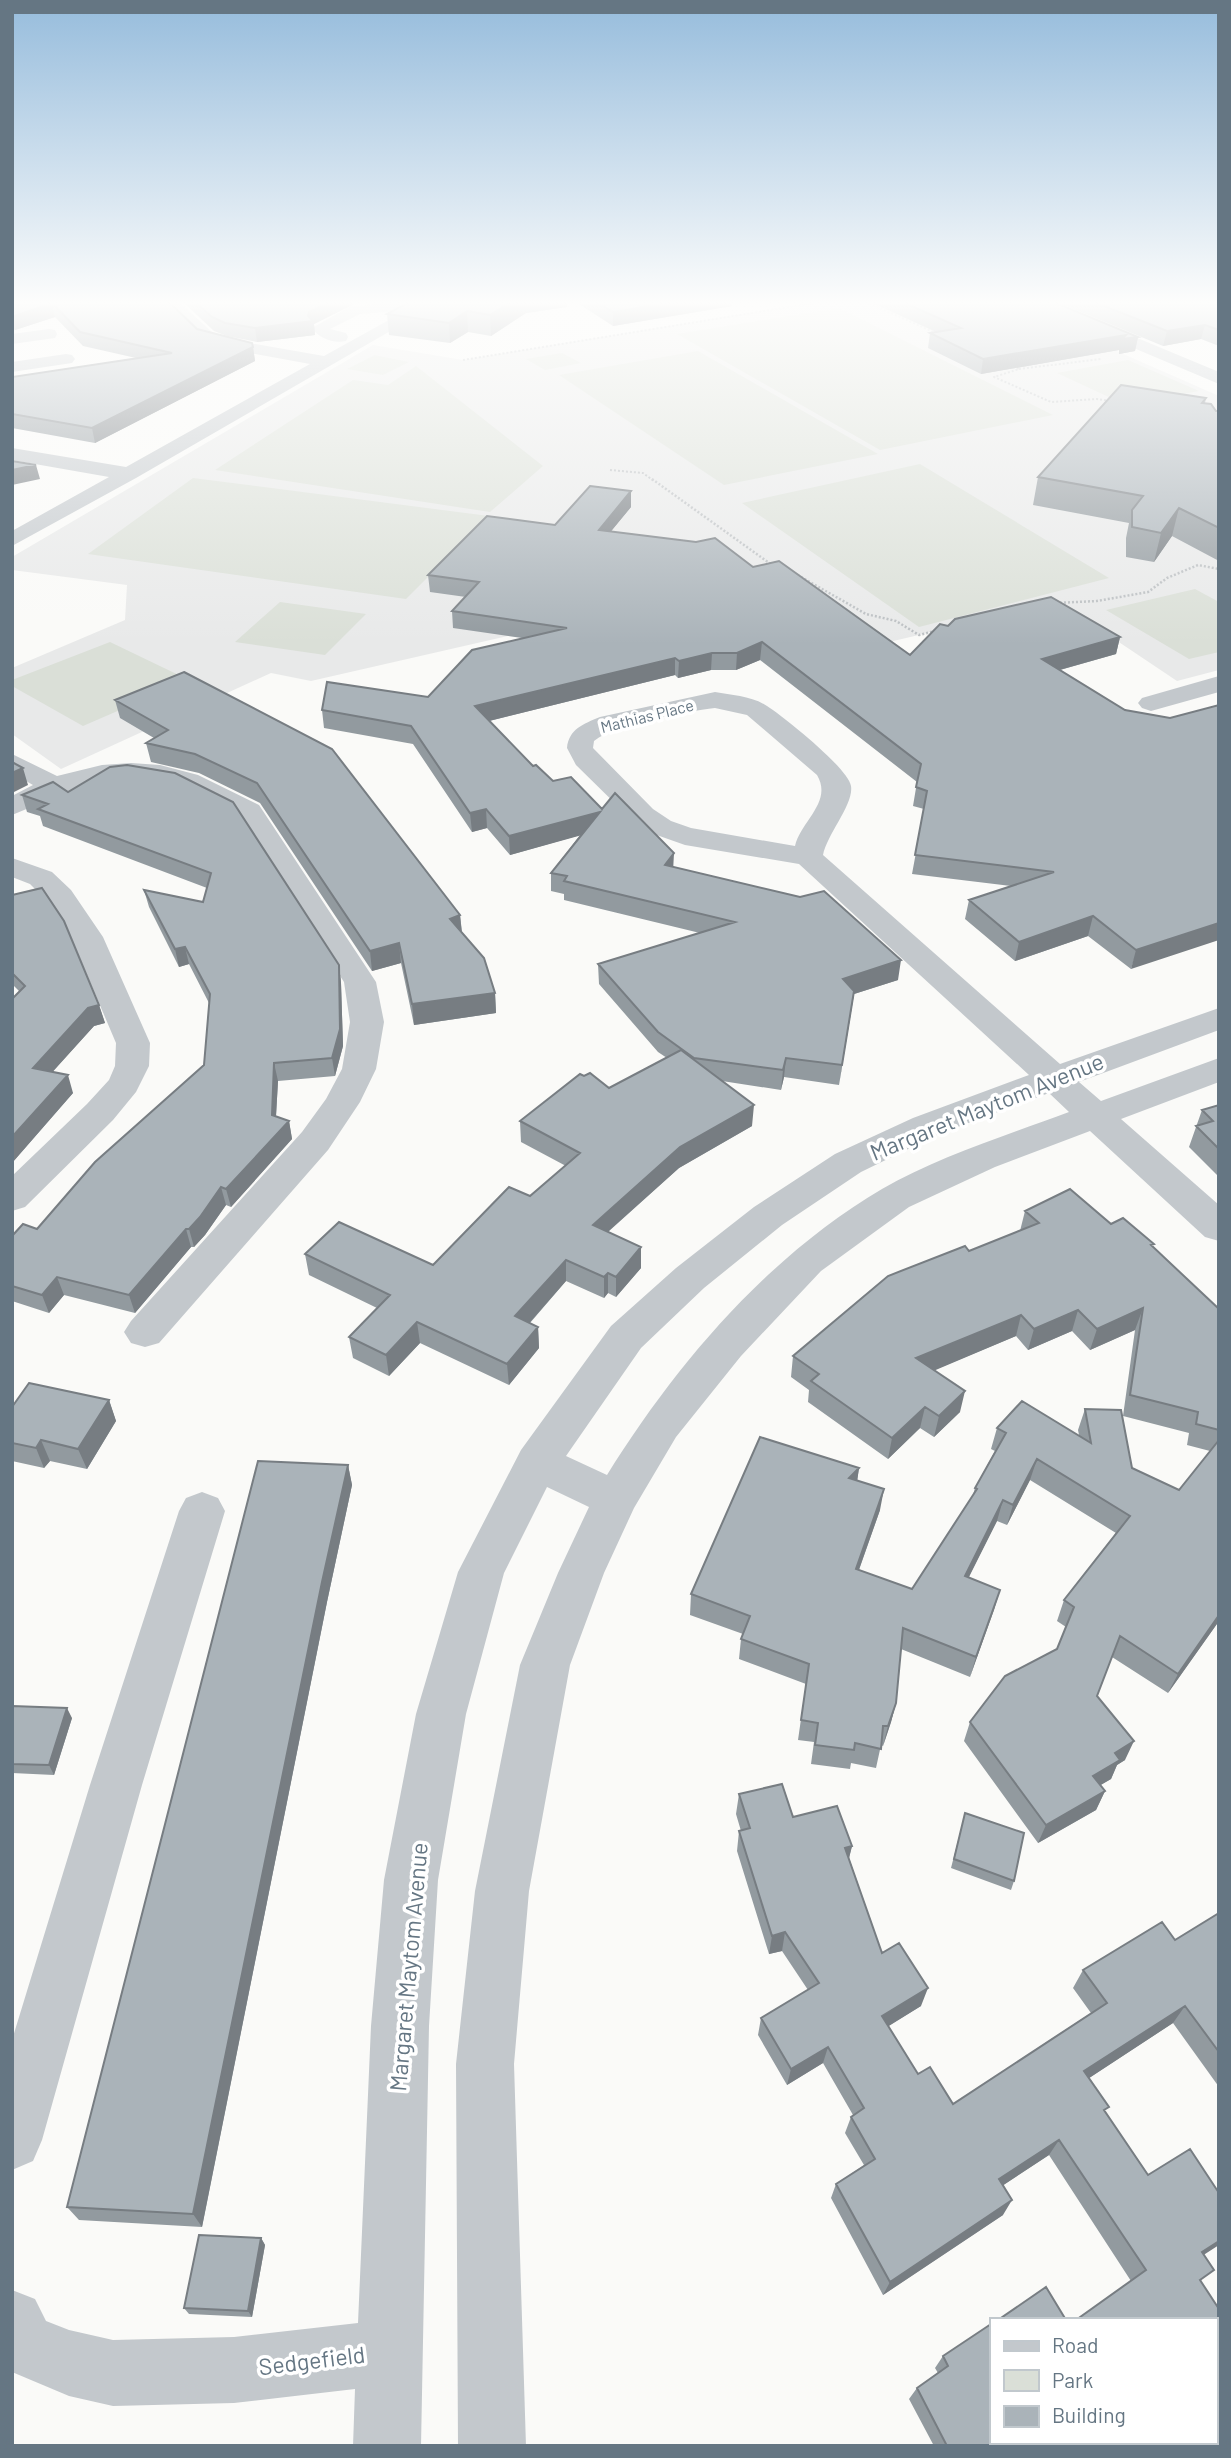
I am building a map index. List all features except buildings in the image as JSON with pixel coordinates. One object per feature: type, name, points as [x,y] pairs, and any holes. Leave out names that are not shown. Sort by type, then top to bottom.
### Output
[{"type":"street","points":[[12,540],[129,460],[206,415]]},
{"type":"street","points":[[66,486],[99,468],[129,460],[220,415]]},
{"type":"street","points":[[12,454],[99,468]]},
{"type":"street","points":[[1151,703],[1219,684]]},
{"type":"street","name":"Mathias Place","points":[[715,700],[756,710],[828,770],[837,785],[836,797],[811,841],[808,857],[685,836],[661,827],[643,815],[586,759],[580,748],[581,738],[591,730],[609,723],[692,703],[715,700]]},
{"type":"street","points":[[12,762],[54,786]]},
{"type":"street","points":[[12,807],[54,786],[122,769],[172,776],[228,798],[249,811],[360,982],[367,1022],[359,1069],[342,1102],[315,1141],[145,1332]]},
{"type":"street","points":[[808,857],[1219,1227]]},
{"type":"street","points":[[12,867],[41,878],[60,896],[87,937],[133,1043],[132,1066],[124,1084],[100,1112],[12,1198]]},
{"type":"street","name":"Margaret Maytom Avenue","points":[[387,2446],[400,2026],[411,1880],[441,1714],[481,1572],[537,1463],[626,1337],[690,1278],[768,1216],[848,1163],[926,1126],[1219,1018]]},
{"type":"street","points":[[492,2446],[485,2064],[502,1891],[545,1665],[580,1573],[616,1499],[661,1424],[726,1345],[807,1261],[897,1198],[982,1158],[1219,1069]]},
{"type":"street","points":[[537,1463],[616,1499]]},
{"type":"street","points":[[12,2140],[116,1785],[202,1511]]},
{"type":"street","name":"Sedgefield","points":[[12,2322],[23,2344],[69,2362],[113,2373],[234,2370],[390,2352]]},
{"type":"path","points":[[610,470],[643,473],[772,565],[793,570],[866,614],[896,621],[919,635],[944,629]]},
{"type":"path","points":[[1046,605],[1097,601],[1148,592],[1167,578],[1198,565],[1219,569]]},
{"type":"shaded area","points":[[254,415],[1219,415],[1219,670],[1177,681],[1059,602],[889,642],[771,576],[311,681],[271,673],[61,769],[12,734],[12,668],[125,620],[127,585],[12,570],[12,557]]},
{"type":"green space","points":[[300,415],[478,415],[543,466],[490,512],[215,470]]},
{"type":"green space","points":[[619,415],[809,415],[878,454],[724,485]]},
{"type":"green space","points":[[818,415],[1053,415],[880,450]]},
{"type":"green space","points":[[920,464],[1109,578],[919,627],[742,503]]},
{"type":"green space","points":[[193,478],[489,516],[406,599],[88,554]]},
{"type":"green space","points":[[1195,589],[1219,602],[1219,652],[1189,659],[1106,610]]},
{"type":"green space","points":[[280,602],[366,614],[325,655],[235,642]]},
{"type":"green space","points":[[110,642],[189,680],[83,726],[12,686],[12,680]]}]
